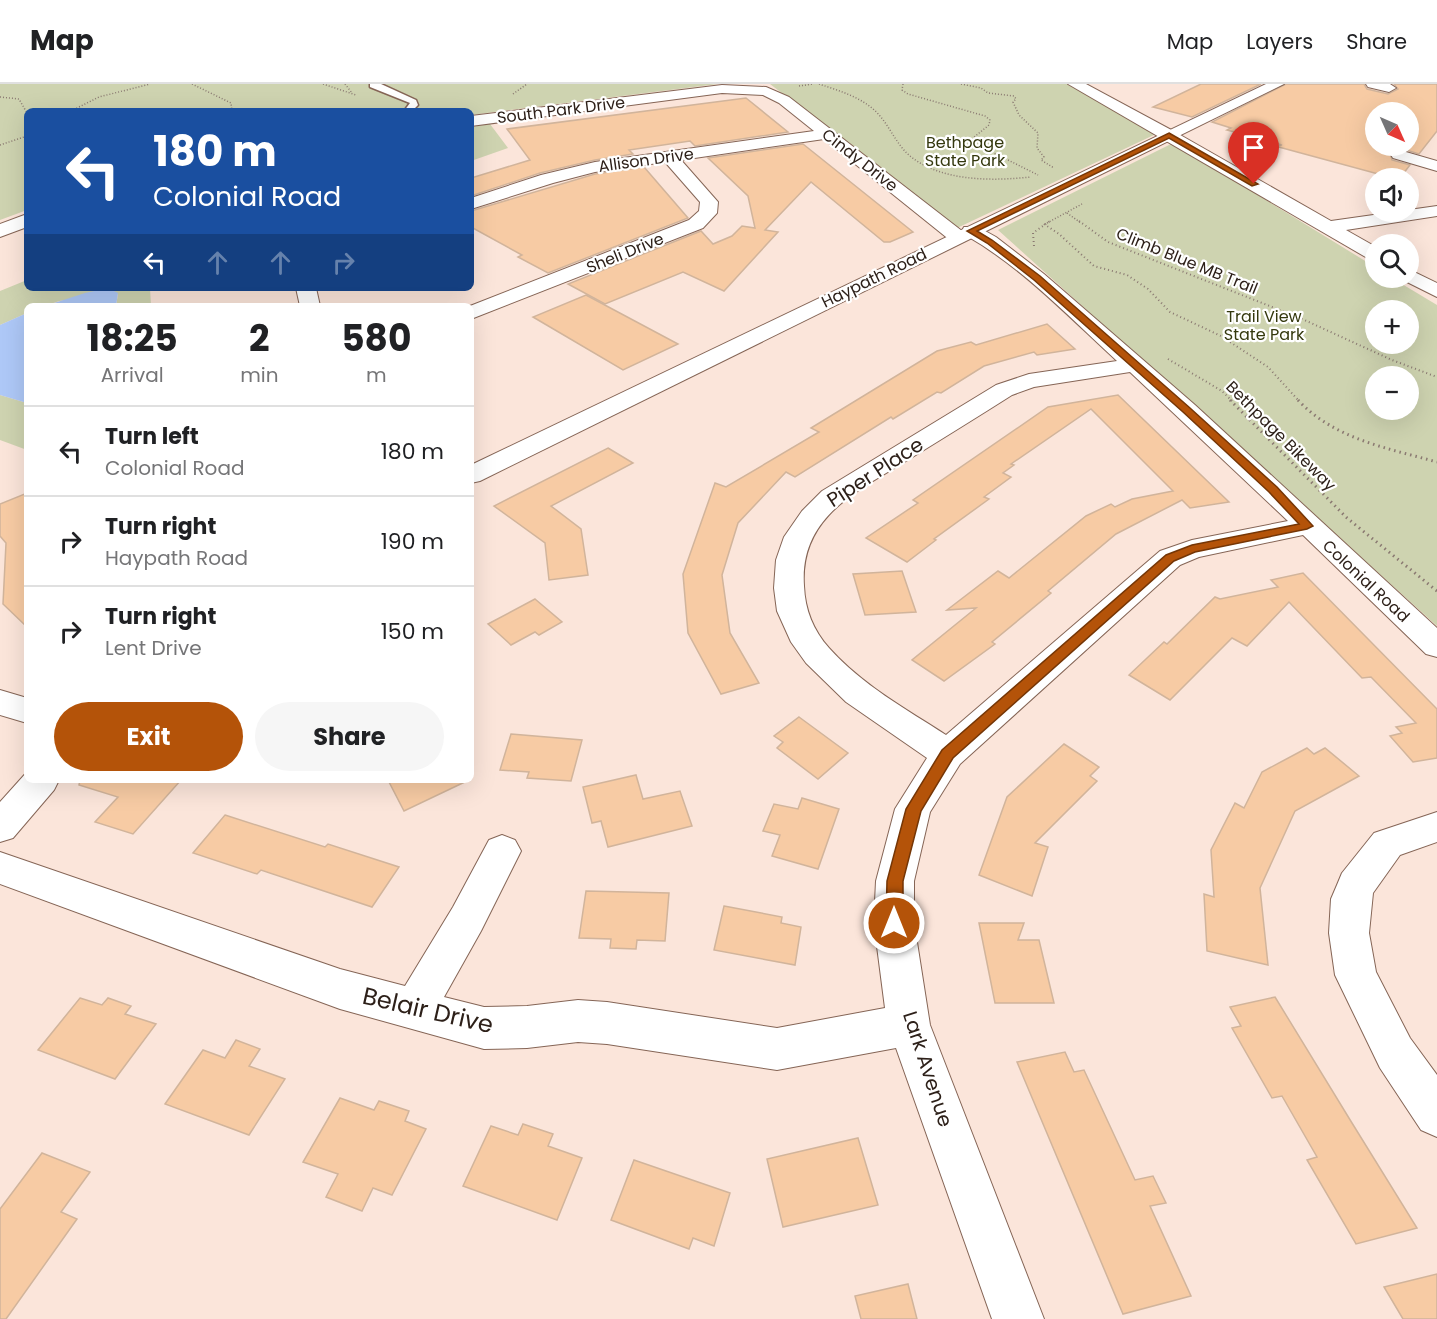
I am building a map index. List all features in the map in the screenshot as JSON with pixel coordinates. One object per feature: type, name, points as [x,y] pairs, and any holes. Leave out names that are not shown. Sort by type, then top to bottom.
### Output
[{"type":"street","points":[[1075,84],[1169,135],[1365,249]]},
{"type":"street","name":"Haypath Road","points":[[474,474],[1277,84]]},
{"type":"street","points":[[1373,84],[1389,88]]},
{"type":"street","name":"South Park Drive","points":[[474,121],[722,89],[758,90]]},
{"type":"street","name":"Cindy Drive","points":[[758,90],[773,93],[965,234]]},
{"type":"street","name":"Allison Drive","points":[[474,203],[571,172],[826,134]]},
{"type":"street","name":"Sheli Drive","points":[[474,312],[650,243],[704,219],[708,213],[709,202],[669,156]]},
{"type":"street","points":[[1405,156],[1437,166]]},
{"type":"street","points":[[1328,227],[1437,210]]},
{"type":"street","points":[[0,231],[24,221]]},
{"type":"street","name":"Colonial Road","points":[[965,234],[989,241],[1037,278],[1273,490],[1307,526],[1437,646]]},
{"type":"street","points":[[1419,281],[1437,291]]},
{"type":"street","name":"Piper Place","points":[[948,754],[852,688],[815,652],[801,631],[791,609],[788,569],[792,547],[807,520],[831,497],[1004,390],[1029,381],[1134,364]]},
{"type":"street","name":"Lark Avenue","points":[[1018,1319],[909,1024],[894,923],[895,881],[913,809],[948,754],[1170,558],[1192,549],[1307,526]]},
{"type":"street","points":[[0,702],[24,710]]},
{"type":"street","points":[[0,827],[38,783]]},
{"type":"street","points":[[1437,827],[1387,844],[1356,885],[1351,899],[1348,933],[1356,975],[1395,1053],[1437,1114]]},
{"type":"street","points":[[414,1010],[466,920],[502,851]]},
{"type":"street","name":"Belair Drive","points":[[0,868],[340,989],[484,1028],[527,1027],[578,1021],[607,1023],[777,1049],[909,1024]]},
{"type":"lane","points":[[376,84],[373,85],[412,102],[414,105],[411,108]]},
{"type":"path","points":[[77,108],[99,97],[150,84]]},
{"type":"path","points":[[192,84],[231,103],[232,108]]},
{"type":"path","points":[[345,84],[352,94]]},
{"type":"path","points":[[819,84],[859,99],[879,114],[893,137],[914,159],[930,166],[965,178],[998,180],[1043,178],[976,144],[973,138],[989,124],[990,120],[986,116],[908,94],[902,90],[903,84]]},
{"type":"path","points":[[961,84],[981,88],[988,93],[1014,96],[1016,99],[1013,106],[1022,119],[1033,125],[1038,133],[1035,136],[1037,148],[1044,157],[1041,160],[1058,170],[1050,174]]},
{"type":"path","points":[[0,97],[19,99],[24,108]]},
{"type":"path","points":[[0,145],[24,137]]},
{"type":"path","name":"Climb Blue MB Trail","points":[[1044,224],[1066,212],[1082,222],[1096,236],[1108,242],[1300,318],[1392,360],[1437,377]]},
{"type":"path","points":[[1038,252],[1032,245],[1034,232],[1044,224],[1059,234],[1094,266],[1127,275],[1148,289],[1170,312],[1221,336],[1268,367],[1312,415],[1320,420],[1347,436],[1437,462]]},
{"type":"path","name":"Bethpage Bikeway","points":[[1167,358],[1222,391],[1347,518],[1437,591]]},
{"type":"green space","points":[[0,84],[718,84],[474,115],[474,108],[24,108],[24,211],[0,220]]},
{"type":"green space","name":"Bethpage State Park","points":[[770,84],[1067,84],[1156,134],[957,228]]},
{"type":"green space","points":[[490,124],[508,148],[474,160],[474,127]]},
{"type":"green space","name":"Trail View State Park","points":[[1173,143],[1365,261],[1365,288],[1409,288],[1437,305],[1437,626],[998,230]]},
{"type":"green space","points":[[24,281],[24,291],[150,291],[151,303],[116,303],[118,294],[53,303],[24,303],[24,314],[0,325],[0,291]]},
{"type":"green space","points":[[0,395],[24,402],[24,449],[0,440]]},
{"type":"water","points":[[114,291],[118,293],[116,303],[54,303],[85,293]]},
{"type":"water","points":[[24,314],[24,402],[0,395],[0,325]]},
{"type":"building","points":[[1201,84],[1261,84],[1192,117],[1153,107]]},
{"type":"building","points":[[1286,84],[1364,84],[1367,89],[1388,94],[1398,89],[1394,84],[1437,84],[1437,131],[1419,154],[1419,102],[1365,102],[1365,156],[1391,156],[1392,160],[1410,165],[1408,168],[1365,168],[1365,170],[1275,146],[1282,145],[1227,130],[1231,128],[1212,122]]},
{"type":"building","points":[[746,98],[788,132],[695,146],[690,141],[629,150],[633,154],[540,173],[474,195],[474,177],[530,160],[507,129]]},
{"type":"building","points":[[803,144],[913,232],[890,242],[884,242],[811,182],[765,230],[778,232],[724,291],[683,272],[605,304],[568,284],[701,231],[713,244],[732,236],[742,226],[755,228],[748,196],[708,158]]},
{"type":"building","points":[[644,167],[688,218],[548,273],[518,257],[522,255],[474,229],[474,210],[595,174]]},
{"type":"building","points":[[586,295],[678,344],[623,370],[533,317]]},
{"type":"building","points":[[1047,324],[1075,349],[1037,355],[1034,352],[984,366],[941,393],[937,392],[893,419],[891,417],[795,477],[786,472],[738,523],[722,575],[730,633],[759,683],[721,694],[688,633],[683,574],[715,483],[726,487],[819,432],[811,428],[937,351],[971,342],[976,345]]},
{"type":"building","points":[[1118,395],[1229,502],[1190,508],[1182,500],[1116,534],[1048,591],[1051,593],[992,642],[995,644],[944,681],[912,660],[976,608],[947,610],[998,571],[1009,578],[1086,516],[1111,504],[1115,507],[1132,499],[1173,491],[1091,409],[1011,464],[1014,465],[1003,473],[1011,477],[984,497],[989,499],[907,562],[866,538],[918,503],[913,500],[1048,407]]},
{"type":"building","points":[[608,448],[633,463],[551,506],[581,529],[588,575],[549,580],[545,543],[494,506]]},
{"type":"building","points":[[24,494],[24,624],[3,604],[6,543],[0,536],[0,504]]},
{"type":"building","points":[[902,571],[916,612],[865,615],[853,574]]},
{"type":"building","points":[[1303,573],[1437,709],[1437,758],[1413,762],[1390,736],[1402,733],[1396,727],[1416,723],[1371,677],[1362,678],[1289,602],[1247,646],[1232,638],[1170,700],[1129,675],[1164,642],[1167,644],[1215,597],[1220,599],[1278,587],[1271,580]]},
{"type":"building","points":[[535,599],[562,622],[539,635],[535,632],[511,645],[488,624]]},
{"type":"building","points":[[799,717],[848,753],[818,779],[777,748],[783,742],[774,736]]},
{"type":"building","points":[[511,734],[582,740],[571,781],[527,778],[529,772],[500,770]]},
{"type":"building","points":[[1064,744],[1099,767],[1090,776],[1097,781],[1035,843],[1048,847],[1032,896],[979,875],[1007,797]]},
{"type":"building","points":[[1307,748],[1314,754],[1325,748],[1359,776],[1295,811],[1260,888],[1268,965],[1207,951],[1204,894],[1214,897],[1211,850],[1235,803],[1244,808],[1262,772]]},
{"type":"building","points":[[636,775],[643,799],[680,791],[692,826],[608,847],[601,821],[592,823],[583,787]]},
{"type":"building","points":[[79,783],[178,783],[133,834],[95,822],[118,797],[79,785]]},
{"type":"building","points":[[390,783],[463,783],[404,811]]},
{"type":"building","points":[[802,798],[839,809],[818,869],[772,856],[780,835],[763,831],[774,804],[798,809]]},
{"type":"building","points":[[225,815],[325,847],[328,844],[399,867],[372,907],[261,870],[257,874],[193,853]]},
{"type":"building","points":[[586,891],[669,893],[665,941],[637,940],[636,949],[610,948],[611,939],[579,938]]},
{"type":"building","points":[[724,906],[782,917],[781,923],[801,927],[795,965],[714,950]]},
{"type":"building","points":[[979,923],[1024,923],[1018,940],[1039,940],[1054,1003],[995,1003]]},
{"type":"building","points":[[1275,997],[1417,1228],[1356,1244],[1307,1160],[1317,1157],[1282,1096],[1272,1098],[1232,1028],[1241,1026],[1230,1007]]},
{"type":"building","points":[[80,998],[102,1005],[108,998],[131,1006],[125,1014],[156,1024],[115,1079],[38,1050]]},
{"type":"building","points":[[236,1040],[260,1049],[249,1066],[285,1079],[249,1135],[165,1104],[203,1050],[225,1058]]},
{"type":"building","points":[[1065,1052],[1074,1072],[1084,1070],[1135,1180],[1153,1176],[1166,1203],[1150,1206],[1191,1296],[1123,1314],[1017,1062]]},
{"type":"building","points":[[340,1098],[374,1110],[379,1101],[409,1111],[405,1121],[426,1129],[392,1195],[373,1188],[362,1211],[326,1197],[338,1174],[303,1162]]},
{"type":"building","points":[[523,1124],[553,1134],[548,1146],[582,1158],[557,1220],[463,1186],[491,1126],[518,1135]]},
{"type":"building","points":[[858,1138],[878,1205],[783,1227],[767,1159]]},
{"type":"building","points":[[42,1153],[90,1172],[61,1212],[77,1219],[6,1319],[0,1319],[0,1209]]},
{"type":"building","points":[[634,1160],[730,1193],[714,1246],[693,1238],[689,1249],[611,1220]]},
{"type":"building","points":[[1437,1274],[1437,1319],[1403,1319],[1384,1287]]},
{"type":"building","points":[[908,1284],[917,1319],[861,1319],[855,1296]]},
{"type":"route","points":[[894,923],[895,881],[913,809],[948,754],[1170,558],[1192,549],[1307,526],[1273,490],[1186,410],[1037,278],[989,241],[971,231],[1169,135],[1254,184]]}]
